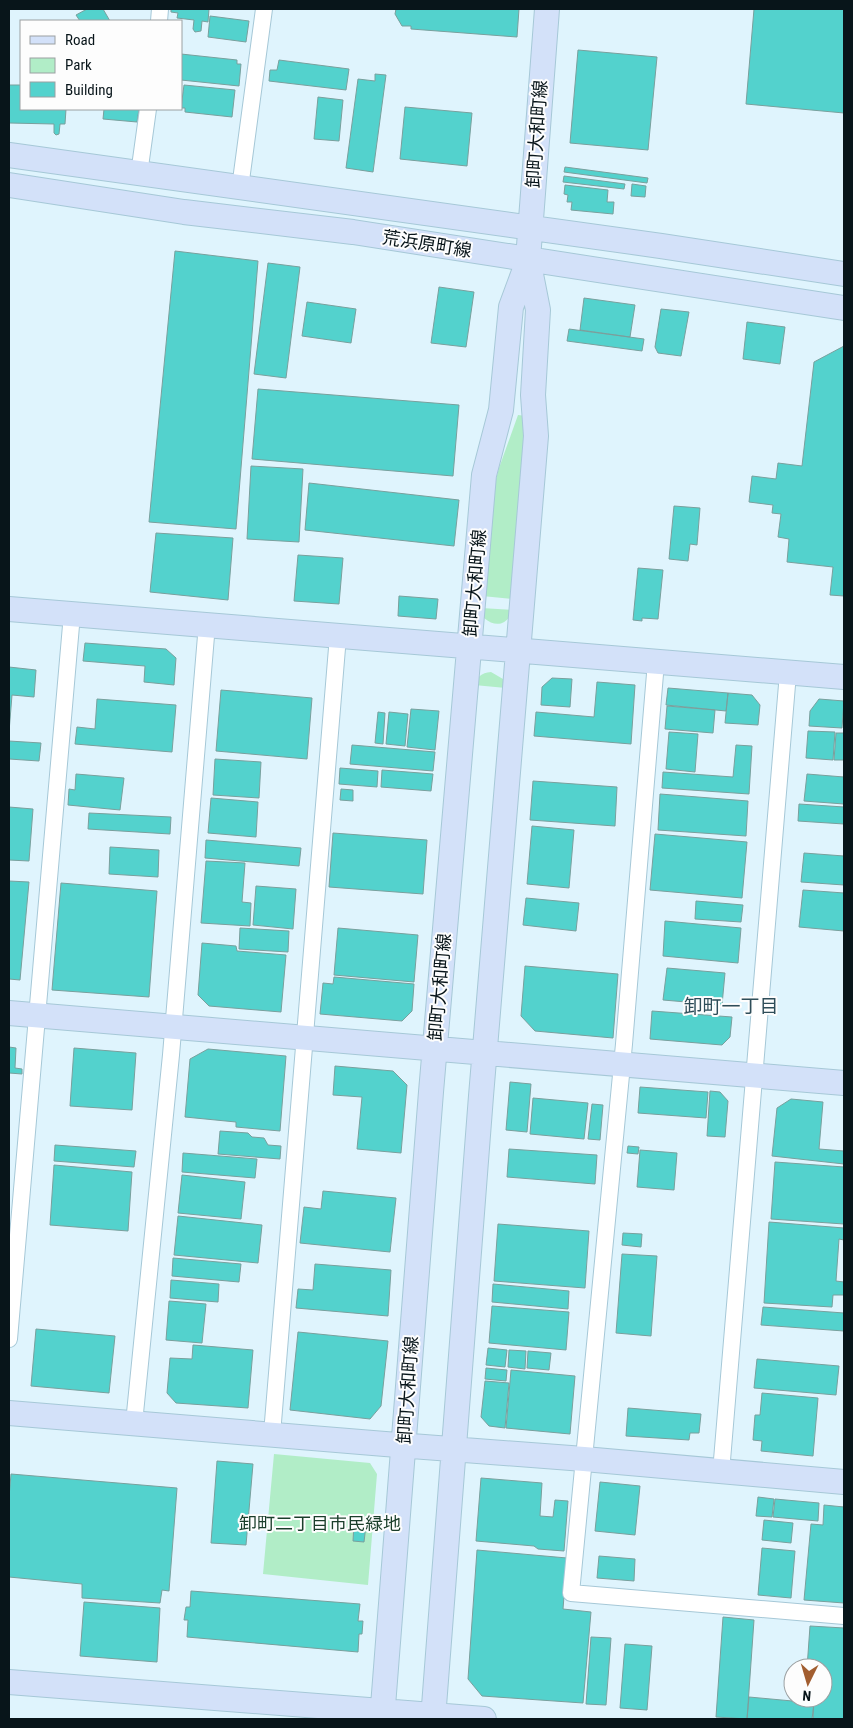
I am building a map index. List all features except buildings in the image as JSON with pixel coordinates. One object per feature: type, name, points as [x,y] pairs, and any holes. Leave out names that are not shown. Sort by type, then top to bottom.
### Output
[{"type":"street","points":[[240,188],[264,9]]},
{"type":"street","name":"卸町大和町線","points":[[433,1717],[484,1053],[536,436],[532,395],[538,310],[528,260],[547,9]]},
{"type":"street","points":[[139,174],[148,110]]},
{"type":"street","name":"荒浜原町線","points":[[9,155],[844,274]]},
{"type":"street","name":"荒浜原町線","points":[[9,186],[184,212],[354,232],[844,308]]},
{"type":"street","name":"卸町大和町線","points":[[382,1715],[435,1048],[484,475],[501,410],[511,307],[528,260]]},
{"type":"street","points":[[9,609],[844,677]]},
{"type":"street","points":[[9,1339],[72,614]]},
{"type":"street","points":[[134,1423],[174,1027],[206,624]]},
{"type":"street","points":[[272,1434],[338,636]]},
{"type":"street","points":[[656,662],[622,1064],[571,1593],[844,1616]]},
{"type":"street","points":[[721,1472],[788,673]]},
{"type":"street","points":[[9,1013],[844,1083]]},
{"type":"street","points":[[9,1413],[584,1459],[844,1482]]},
{"type":"street","points":[[9,1682],[382,1715],[484,1719]]},
{"type":"green space","points":[[518,415],[526,416],[514,599],[482,596],[491,498],[499,468]]},
{"type":"green space","points":[[481,608],[513,610],[508,619],[497,624],[484,618]]},
{"type":"green space","points":[[491,672],[503,679],[506,688],[474,685],[480,676]]},
{"type":"green space","name":"卸町二丁目市民緑地","points":[[274,1454],[370,1463],[377,1474],[368,1585],[263,1574]]},
{"type":"district","name":"卸町一丁目","points":[[731,1006]]}]
